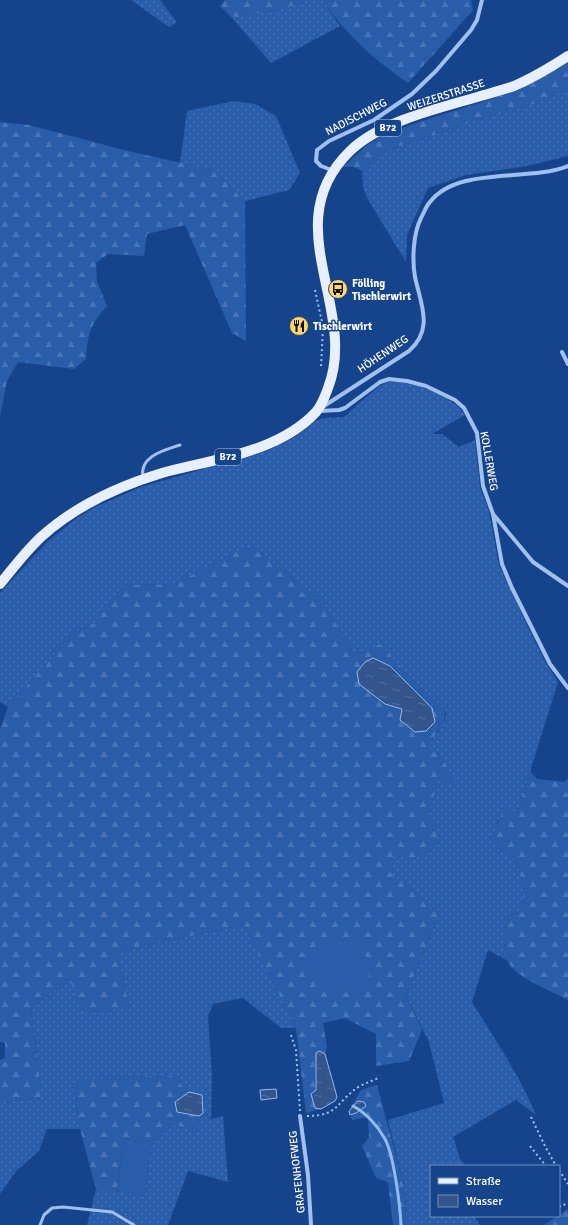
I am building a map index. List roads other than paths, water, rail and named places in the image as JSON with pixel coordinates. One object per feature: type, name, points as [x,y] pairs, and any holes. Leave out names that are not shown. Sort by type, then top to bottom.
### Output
[{"type":"main road","name":"WEIZERSTRASSE","points":[[0,584],[41,537],[62,521],[109,494],[144,479],[233,455],[269,443],[295,430],[317,411],[323,401],[334,369],[333,331],[328,292],[320,258],[318,229],[320,202],[334,171],[350,152],[367,137],[407,120],[515,85],[542,73],[568,56]]},
{"type":"street","name":"NADISCHWEG","points":[[334,171],[321,166],[316,161],[317,150],[328,141],[374,120],[412,94],[436,71],[471,30],[477,20],[482,0]]},
{"type":"street","name":"HÖHENWEG","points":[[317,411],[409,351],[419,340],[424,319],[421,298],[415,276],[414,254],[420,220],[430,202],[443,190],[457,183],[543,174],[568,166]]},
{"type":"street","points":[[562,352],[568,364]]},
{"type":"street","name":"KOLLERWEG","points":[[317,411],[339,410],[345,408],[377,384],[389,379],[415,383],[455,400],[466,411],[476,430],[483,486],[493,514],[499,553],[512,588],[550,664],[568,688]]},
{"type":"street","name":"KOLLERWEG","points":[[493,514],[533,562],[545,572],[568,586]]},
{"type":"street","name":"GRAFENHOFWEG","points":[[300,1116],[308,1175],[311,1225]]},
{"type":"lane","points":[[144,479],[143,468],[152,456],[180,444]]},
{"type":"lane","points":[[40,1225],[44,1215],[52,1208],[112,1212],[134,1225]]},
{"type":"water","points":[[373,658],[390,666],[432,708],[435,722],[426,731],[415,732],[400,720],[402,709],[385,704],[359,684],[357,672],[365,662]]},
{"type":"water","points":[[319,1051],[325,1054],[337,1097],[335,1101],[321,1109],[315,1108],[311,1094],[316,1090],[316,1053]]},
{"type":"water","points":[[276,1089],[277,1098],[261,1100],[260,1090]]},
{"type":"water","points":[[189,1092],[202,1095],[203,1113],[199,1116],[177,1112],[175,1102]]},
{"type":"water","points":[[358,1101],[364,1102],[366,1106],[350,1115],[349,1111]]},
{"type":"waterway","points":[[353,1106],[367,1116],[385,1139],[391,1157],[396,1181],[401,1225]]},
{"type":"place","name":"Fölling Tischlerwirt","points":[[338,289]]},
{"type":"place","name":"Tischlerwirt","points":[[299,326]]}]
